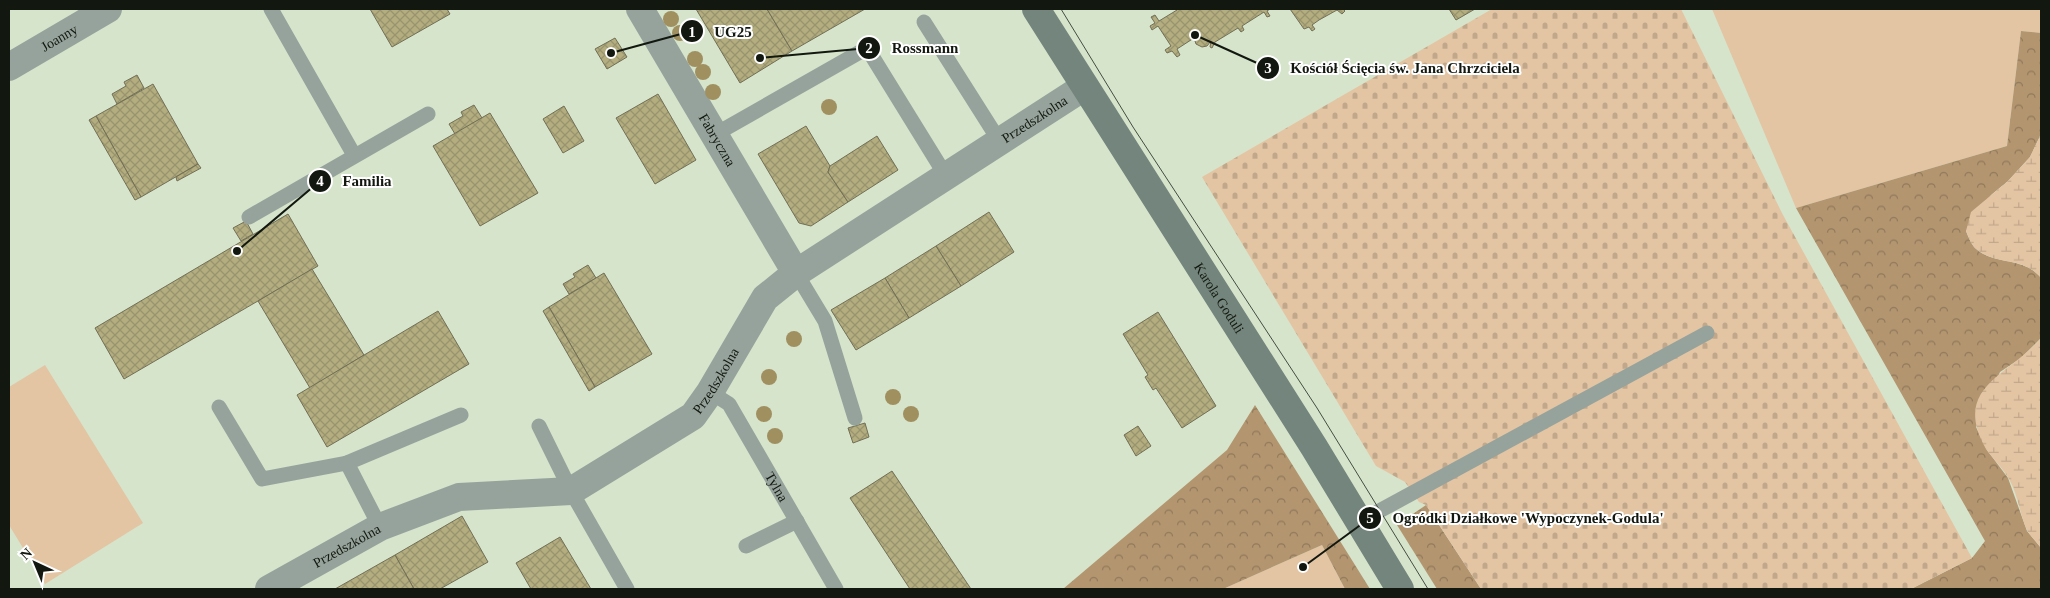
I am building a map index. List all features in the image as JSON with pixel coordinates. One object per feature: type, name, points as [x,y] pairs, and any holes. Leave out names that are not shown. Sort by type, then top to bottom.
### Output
[{"type":"main road","name":"Karola Goduli","points":[[1036,9],[1400,589]]},
{"type":"street","name":"Joanny","points":[[9,67],[108,9]]},
{"type":"street","name":"Fabryczna","points":[[640,9],[796,273]]},
{"type":"street","name":"Przedszkolna","points":[[270,589],[380,526],[459,496],[571,491],[692,416],[710,392],[765,298],[796,273],[1084,87]]},
{"type":"lane","points":[[271,9],[354,155]]},
{"type":"lane","points":[[924,22],[1000,142]]},
{"type":"lane","points":[[714,135],[867,48],[946,176]]},
{"type":"lane","points":[[249,217],[428,114]]},
{"type":"lane","points":[[796,273],[825,321],[855,418]]},
{"type":"lane","points":[[1359,522],[1706,333]]},
{"type":"lane","name":"Tylna","points":[[710,392],[729,404],[836,589]]},
{"type":"lane","points":[[219,407],[262,480],[347,463],[462,415]]},
{"type":"lane","points":[[539,426],[571,491],[627,589]]},
{"type":"lane","points":[[347,463],[380,526]]},
{"type":"lane","points":[[746,546],[797,521]]},
{"type":"green space","points":[[1492,9],[1681,9],[1783,215],[1972,558],[1911,589],[1481,589],[1426,505],[1419,502],[1405,482],[1376,466],[1202,177]]},
{"type":"green space","points":[[1712,9],[2041,9],[2041,33],[2021,31],[2007,146],[1796,208]]},
{"type":"green space","points":[[2021,31],[2041,33],[2041,134],[2030,157],[2008,181],[1991,195],[1966,231],[1975,248],[1983,254],[2026,267],[2034,271],[2041,278],[2041,338],[2021,358],[2000,372],[1976,427],[1987,450],[2008,478],[2027,531],[2041,548],[2041,589],[1911,589],[1972,558],[1985,541],[1796,208],[2007,146]]},
{"type":"green space","points":[[2041,134],[2041,278],[2034,271],[2026,267],[1983,254],[1975,248],[1966,231],[1971,212],[2008,181],[2030,157]]},
{"type":"green space","points":[[2041,338],[2041,548],[2027,530],[2011,482],[1986,449],[1977,428],[1975,411],[1980,397],[1988,384]]},
{"type":"green space","points":[[45,365],[143,523],[45,584],[9,525],[9,387]]},
{"type":"green space","points":[[1255,405],[1370,589],[1345,589],[1322,545],[1223,589],[1063,589],[1227,450]]},
{"type":"green space","points":[[1426,505],[1481,589],[1437,589],[1397,525]]},
{"type":"green space","points":[[1322,545],[1345,589],[1223,589]]},
{"type":"building","points":[[370,9],[447,9],[450,14],[392,47]]},
{"type":"building","points":[[696,9],[767,9],[792,51],[740,83]]},
{"type":"building","points":[[767,9],[865,9],[792,51]]},
{"type":"building","points":[[1175,9],[1270,9],[1267,11],[1270,16],[1267,17],[1264,12],[1242,26],[1244,30],[1241,32],[1238,28],[1215,42],[1212,48],[1210,47],[1211,41],[1207,46],[1202,47],[1196,44],[1194,38],[1177,49],[1180,55],[1177,57],[1172,51],[1167,53],[1165,50],[1171,46],[1158,26],[1152,30],[1150,26],[1155,23],[1151,17],[1155,15],[1159,21],[1177,10]]},
{"type":"building","points":[[1290,9],[1343,9],[1345,11],[1342,14],[1337,10],[1319,20],[1312,25],[1315,29],[1312,31],[1309,27],[1304,29]]},
{"type":"building","points":[[1449,9],[1475,9],[1456,20]]},
{"type":"building","points":[[615,38],[627,57],[607,69],[595,49]]},
{"type":"building","points":[[137,75],[144,88],[117,104],[112,94],[126,86],[124,82]]},
{"type":"building","points":[[153,84],[198,164],[141,197],[96,116]]},
{"type":"building","points":[[658,94],[696,160],[655,184],[616,118]]},
{"type":"building","points":[[474,105],[482,118],[455,134],[449,124],[463,116],[461,112]]},
{"type":"building","points":[[564,106],[584,141],[563,153],[543,119]]},
{"type":"building","points":[[490,113],[538,193],[480,226],[433,146]]},
{"type":"building","points":[[96,116],[141,197],[135,200],[89,120]]},
{"type":"building","points":[[806,126],[830,166],[828,172],[848,202],[811,226],[799,223],[758,154]]},
{"type":"building","points":[[877,136],[898,170],[848,202],[828,172],[830,166]]},
{"type":"building","points":[[198,164],[201,168],[177,181],[176,177]]},
{"type":"building","points":[[989,212],[1014,252],[961,286],[936,246]]},
{"type":"building","points":[[288,214],[318,266],[124,379],[95,328]]},
{"type":"building","points":[[246,221],[253,234],[241,241],[233,228]]},
{"type":"building","points":[[936,246],[961,286],[909,318],[885,278]]},
{"type":"building","points":[[588,265],[596,278],[569,294],[563,284],[575,277],[573,274]]},
{"type":"building","points":[[312,269],[364,355],[310,388],[258,301]]},
{"type":"building","points":[[604,273],[652,354],[595,387],[549,307]]},
{"type":"building","points":[[885,278],[909,318],[856,350],[831,310]]},
{"type":"building","points":[[549,307],[595,387],[589,391],[543,311]]},
{"type":"building","points":[[438,311],[469,364],[327,447],[297,395]]},
{"type":"building","points":[[1158,312],[1216,406],[1182,428],[1156,388],[1153,390],[1145,377],[1148,375],[1123,334]]},
{"type":"building","points":[[865,423],[869,437],[853,443],[848,428]]},
{"type":"building","points":[[1138,426],[1151,446],[1136,456],[1124,435]]},
{"type":"building","points":[[892,471],[971,589],[910,589],[850,498]]},
{"type":"building","points":[[462,516],[488,562],[440,589],[414,589],[395,555]]},
{"type":"building","points":[[560,537],[591,589],[531,589],[516,563]]},
{"type":"building","points":[[395,555],[414,589],[335,589]]},
{"type":"tram line","points":[[1061,9],[1133,127],[1317,408],[1428,589]]},
{"type":"place","name":"Kościół Ścięcia św. Jana Chrzciciela","points":[[1195,35]]},
{"type":"place","name":"UG25","points":[[611,53]]},
{"type":"place","name":"Rossmann","points":[[760,58]]},
{"type":"place","name":"Familia","points":[[237,251]]},
{"type":"place","name":"Ogródki Działkowe 'Wypoczynek-Godula'","points":[[1303,567]]}]
